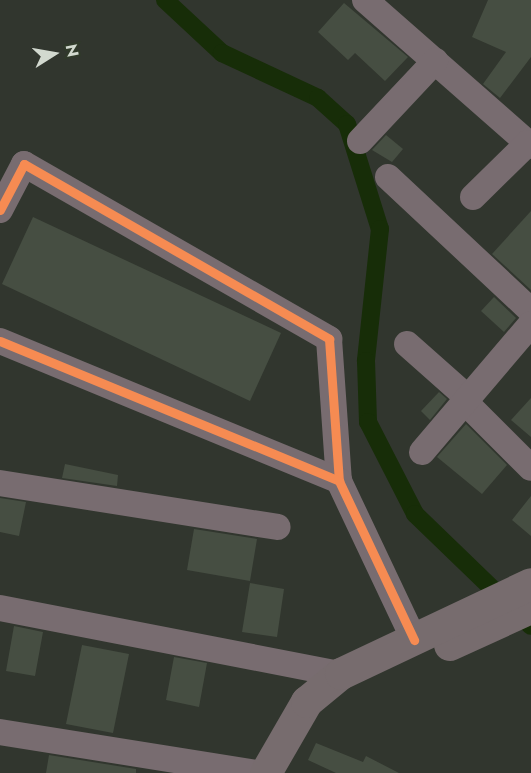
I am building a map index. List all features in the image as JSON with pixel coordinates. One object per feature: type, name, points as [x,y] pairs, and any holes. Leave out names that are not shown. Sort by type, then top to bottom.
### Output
[{"type":"main road","points":[[282,773],[320,712],[354,687],[458,630],[527,597]]},
{"type":"main road","points":[[266,773],[307,702],[341,674],[414,640],[458,630]]},
{"type":"street","points":[[365,0],[529,144],[473,197]]},
{"type":"street","points":[[360,141],[435,61]]},
{"type":"street","points":[[0,210],[24,164],[329,339],[339,481],[414,640]]},
{"type":"street","points":[[388,177],[531,311]]},
{"type":"street","points":[[422,452],[531,324]]},
{"type":"street","points":[[0,341],[339,481]]},
{"type":"street","points":[[407,344],[466,400],[531,468]]},
{"type":"street","points":[[0,483],[278,527]]},
{"type":"street","points":[[0,608],[341,674]]},
{"type":"street","points":[[0,732],[257,773]]},
{"type":"building","points":[[488,0],[531,0],[531,57],[500,98],[483,84],[506,52],[472,37]]},
{"type":"building","points":[[344,3],[408,57],[385,81],[355,53],[348,60],[318,32]]},
{"type":"building","points":[[386,135],[403,149],[392,162],[372,150]]},
{"type":"building","points":[[531,211],[531,290],[492,254]]},
{"type":"building","points":[[33,217],[281,333],[250,401],[2,284]]},
{"type":"building","points":[[494,297],[516,318],[504,332],[481,311]]},
{"type":"building","points":[[439,392],[447,399],[430,420],[421,411]]},
{"type":"building","points":[[531,398],[531,437],[511,420]]},
{"type":"building","points":[[466,424],[507,465],[482,494],[437,457]]},
{"type":"building","points":[[65,464],[118,475],[117,486],[62,478]]},
{"type":"building","points":[[531,496],[531,536],[512,520]]},
{"type":"building","points":[[0,498],[26,502],[19,536],[0,532]]},
{"type":"building","points":[[194,529],[257,539],[250,581],[187,570]]},
{"type":"building","points":[[250,583],[284,589],[277,637],[242,632]]},
{"type":"building","points":[[14,626],[43,632],[35,676],[6,671]]},
{"type":"building","points":[[82,645],[129,654],[113,733],[66,724]]},
{"type":"building","points":[[174,657],[207,663],[199,707],[166,700]]},
{"type":"building","points":[[316,743],[363,762],[366,756],[399,773],[336,773],[308,760]]},
{"type":"building","points":[[49,755],[136,769],[136,773],[46,773]]},
{"type":"waterway","points":[[165,0],[222,53],[318,98],[347,124],[380,229],[366,361],[368,422],[415,514],[531,626]]},
{"type":"cycle path","points":[[0,210],[24,164],[329,339],[339,481]]},
{"type":"cycle path","points":[[0,341],[339,481],[414,640]]}]
